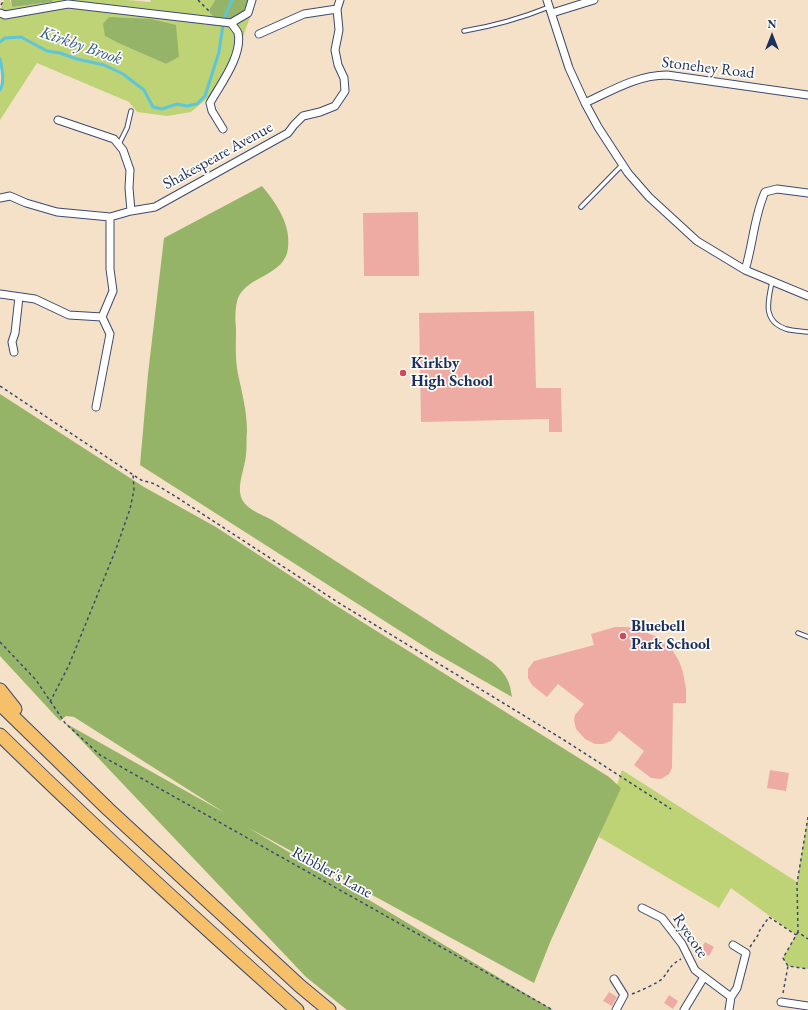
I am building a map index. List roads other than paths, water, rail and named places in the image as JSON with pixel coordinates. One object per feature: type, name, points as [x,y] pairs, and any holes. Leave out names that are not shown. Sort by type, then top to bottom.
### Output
[{"type":"highway","points":[[0,690],[46,749]]},
{"type":"highway","points":[[0,704],[143,841],[329,1010]]},
{"type":"highway","points":[[0,735],[200,924],[296,1010]]},
{"type":"highway","points":[[0,744],[37,771]]},
{"type":"street","points":[[0,12],[5,15],[68,4],[231,23],[248,13],[252,0]]},
{"type":"street","name":"Shakespeare Avenue","points":[[0,197],[10,196],[26,203],[58,212],[110,217],[131,211],[155,207],[288,133],[303,116],[320,112],[335,106],[345,91],[344,78],[338,65],[335,50],[339,30],[338,9],[340,0]]},
{"type":"street","points":[[547,0],[569,68],[585,103],[598,127],[628,173],[649,197],[698,241],[745,270],[808,296]]},
{"type":"street","points":[[550,10],[594,0]]},
{"type":"street","points":[[259,34],[304,14],[338,9]]},
{"type":"street","points":[[222,129],[212,111],[210,103],[233,63],[238,46],[238,32],[231,23]]},
{"type":"street","name":"Stonehey Road","points":[[585,103],[633,81],[656,75],[667,74],[808,95]]},
{"type":"street","points":[[58,120],[114,139],[119,144],[123,150],[130,170],[129,188],[131,211]]},
{"type":"street","points":[[745,270],[750,257],[760,202],[765,192],[777,189],[808,194]]},
{"type":"street","points":[[96,407],[110,334],[102,317],[113,292],[110,269],[110,217]]},
{"type":"street","points":[[0,294],[35,298],[69,315],[102,317]]},
{"type":"street","points":[[14,352],[12,342],[15,333],[19,297]]},
{"type":"street","name":"Ryecote","points":[[642,908],[662,918],[682,944],[695,970],[731,998],[737,988],[746,953],[733,944]]},
{"type":"street","points":[[684,1010],[704,977]]},
{"type":"street","points":[[614,979],[624,994],[616,1010]]},
{"type":"street","points":[[729,1010],[731,998]]},
{"type":"street","points":[[781,1002],[808,1006]]},
{"type":"lane","points":[[464,30],[484,28],[550,10]]},
{"type":"lane","points":[[119,144],[127,128],[131,111]]},
{"type":"lane","points":[[581,208],[622,164]]},
{"type":"lane","points":[[772,282],[767,302],[770,315],[776,323],[786,328],[808,332]]},
{"type":"lane","points":[[798,633],[808,637]]},
{"type":"waterway","name":"Kirkby Brook","points":[[0,42],[5,38],[21,37],[47,51],[104,65],[123,74],[144,90],[153,107],[162,109],[177,104],[187,106],[197,104],[205,96],[219,52],[224,18],[232,0]]},
{"type":"waterway","name":"Kirkby Brook","points":[[0,59],[3,79],[0,90]]},
{"type":"place","name":"Kirkby High School","points":[[403,373]]},
{"type":"place","name":"Bluebell Park School","points":[[623,636]]}]
